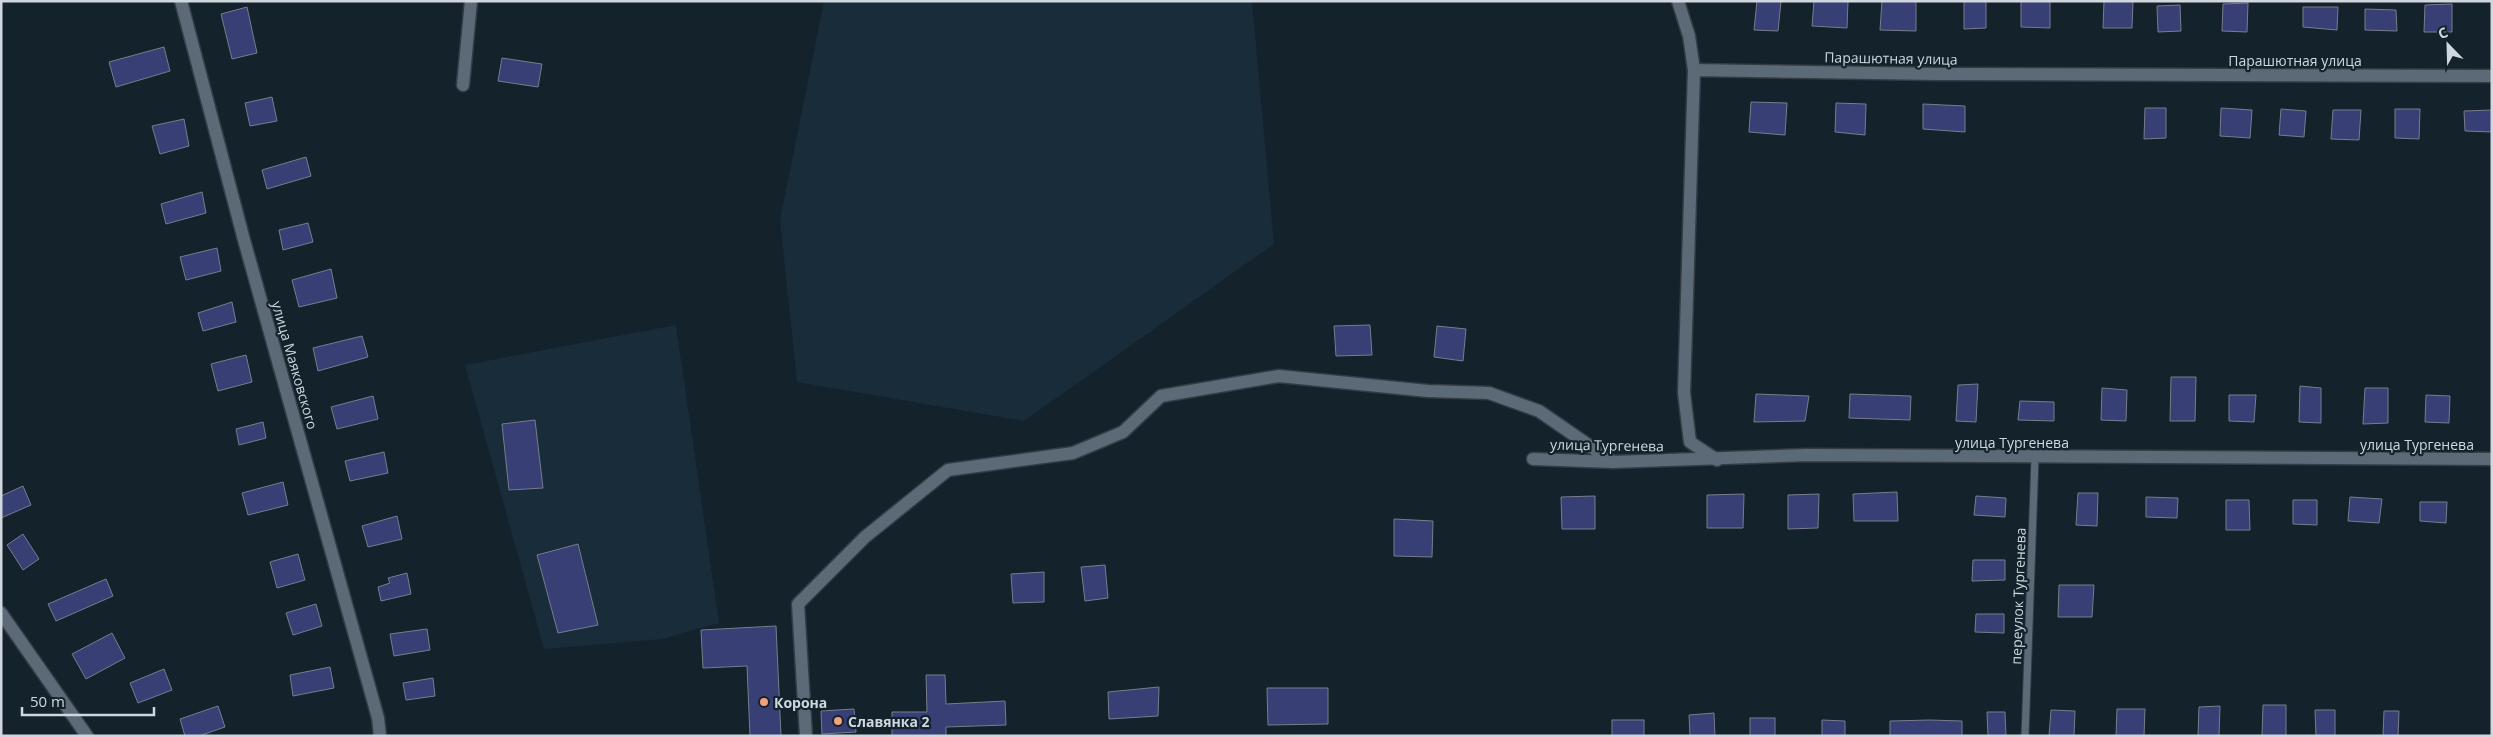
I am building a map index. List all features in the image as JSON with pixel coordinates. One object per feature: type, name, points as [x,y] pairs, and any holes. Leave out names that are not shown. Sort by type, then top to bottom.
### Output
[{"type":"street","name":"улица Маяковского","points":[[181,1],[247,250],[378,718],[380,736]]},
{"type":"street","points":[[463,85],[471,1]]},
{"type":"street","points":[[1678,1],[1689,36],[1694,70],[1684,393],[1690,442],[1717,460]]},
{"type":"street","name":"Парашютная улица","points":[[1694,70],[1937,74],[2492,76]]},
{"type":"street","points":[[806,736],[798,604],[865,537],[948,470],[1073,453],[1123,432],[1161,396],[1280,376],[1428,391],[1489,393],[1540,411],[1612,462]]},
{"type":"street","name":"улица Тургенева","points":[[1533,459],[1612,462],[1717,460],[1807,455],[2036,458],[2492,459]]},
{"type":"street","points":[[1,613],[88,736]]},
{"type":"lane","name":"переулок Тургенева","points":[[2025,736],[2036,458]]},
{"type":"shaded area","points":[[824,1],[1252,1],[1274,244],[1024,421],[797,382],[780,220]]},
{"type":"shaded area","points":[[676,325],[719,623],[662,639],[544,649],[465,365]]},
{"type":"building","points":[[1757,1],[1781,1],[1778,31],[1754,30]]},
{"type":"building","points":[[1814,1],[1848,1],[1847,28],[1812,26]]},
{"type":"building","points":[[1882,1],[1916,1],[1916,31],[1880,30]]},
{"type":"building","points":[[1964,1],[1986,1],[1986,28],[1964,29]]},
{"type":"building","points":[[2021,1],[2050,1],[2050,28],[2021,27]]},
{"type":"building","points":[[2104,1],[2133,1],[2132,28],[2103,28]]},
{"type":"building","points":[[2248,3],[2247,32],[2222,31],[2223,4]]},
{"type":"building","points":[[2452,4],[2452,32],[2424,32],[2425,5]]},
{"type":"building","points":[[2180,5],[2181,31],[2158,32],[2157,6]]},
{"type":"building","points":[[247,7],[257,53],[232,59],[221,14]]},
{"type":"building","points":[[2303,7],[2338,7],[2337,30],[2303,27]]},
{"type":"building","points":[[2365,9],[2396,10],[2397,31],[2365,30]]},
{"type":"building","points":[[164,47],[170,71],[116,87],[109,62]]},
{"type":"building","points":[[502,58],[542,64],[538,87],[498,81]]},
{"type":"building","points":[[272,97],[277,121],[250,126],[245,103]]},
{"type":"building","points":[[1751,102],[1787,103],[1785,135],[1749,132]]},
{"type":"building","points":[[1836,103],[1866,104],[1865,135],[1835,132]]},
{"type":"building","points":[[1923,104],[1965,106],[1965,132],[1923,129]]},
{"type":"building","points":[[2145,108],[2166,108],[2166,138],[2144,139]]},
{"type":"building","points":[[2221,108],[2252,110],[2250,138],[2220,136]]},
{"type":"building","points":[[2281,109],[2306,111],[2304,137],[2279,135]]},
{"type":"building","points":[[2395,109],[2420,109],[2419,139],[2395,138]]},
{"type":"building","points":[[2333,110],[2361,110],[2359,140],[2331,139]]},
{"type":"building","points":[[2492,110],[2492,132],[2465,131],[2464,111]]},
{"type":"building","points":[[184,119],[189,146],[160,154],[152,126]]},
{"type":"building","points":[[306,157],[311,176],[267,189],[262,170]]},
{"type":"building","points":[[202,192],[206,213],[166,224],[161,204]]},
{"type":"building","points":[[308,223],[313,242],[283,250],[279,230]]},
{"type":"building","points":[[217,248],[221,271],[186,280],[180,257]]},
{"type":"building","points":[[331,269],[337,298],[299,307],[292,280]]},
{"type":"building","points":[[232,302],[236,322],[203,331],[198,313]]},
{"type":"building","points":[[1370,325],[1372,355],[1336,356],[1334,326]]},
{"type":"building","points":[[1437,326],[1466,329],[1463,361],[1434,357]]},
{"type":"building","points":[[362,336],[368,357],[318,371],[313,348]]},
{"type":"building","points":[[246,355],[252,382],[218,391],[211,364]]},
{"type":"building","points":[[2171,377],[2196,377],[2195,421],[2170,421]]},
{"type":"building","points":[[1978,384],[1976,422],[1956,421],[1958,385]]},
{"type":"building","points":[[2300,386],[2321,388],[2321,423],[2299,422]]},
{"type":"building","points":[[2102,388],[2127,390],[2126,421],[2101,420]]},
{"type":"building","points":[[2365,388],[2388,388],[2388,423],[2363,424]]},
{"type":"building","points":[[1756,394],[1809,396],[1805,421],[1754,422]]},
{"type":"building","points":[[1850,394],[1911,396],[1910,420],[1849,418]]},
{"type":"building","points":[[2229,395],[2256,395],[2254,422],[2229,421]]},
{"type":"building","points":[[2426,395],[2450,396],[2449,423],[2425,422]]},
{"type":"building","points":[[373,396],[378,419],[337,429],[331,407]]},
{"type":"building","points":[[2020,401],[2054,402],[2054,421],[2018,420]]},
{"type":"building","points":[[535,420],[543,488],[509,490],[502,424]]},
{"type":"building","points":[[263,422],[266,438],[239,445],[236,429]]},
{"type":"building","points":[[384,452],[388,473],[350,481],[345,461]]},
{"type":"building","points":[[283,482],[288,505],[248,515],[242,493]]},
{"type":"building","points":[[23,486],[31,505],[1,518],[1,496]]},
{"type":"building","points":[[1897,492],[1898,521],[1854,521],[1853,494]]},
{"type":"building","points":[[2078,493],[2098,493],[2097,526],[2076,525]]},
{"type":"building","points":[[1744,494],[1743,528],[1707,528],[1707,495]]},
{"type":"building","points":[[1819,494],[1818,528],[1788,529],[1788,495]]},
{"type":"building","points":[[1595,496],[1595,529],[1562,529],[1561,497]]},
{"type":"building","points":[[1976,496],[2006,498],[2005,517],[1974,515]]},
{"type":"building","points":[[2146,497],[2178,498],[2177,518],[2146,517]]},
{"type":"building","points":[[2350,497],[2382,499],[2379,523],[2348,521]]},
{"type":"building","points":[[2226,500],[2249,500],[2250,530],[2226,530]]},
{"type":"building","points":[[2293,500],[2317,500],[2317,525],[2293,524]]},
{"type":"building","points":[[2420,502],[2447,502],[2446,523],[2420,521]]},
{"type":"building","points":[[397,516],[402,539],[368,547],[362,526]]},
{"type":"building","points":[[1394,519],[1433,521],[1432,557],[1394,556]]},
{"type":"building","points":[[23,534],[39,559],[23,570],[7,545]]},
{"type":"building","points":[[578,544],[598,625],[558,633],[537,555]]},
{"type":"building","points":[[298,554],[305,580],[277,588],[270,562]]},
{"type":"building","points":[[1973,560],[2005,560],[2005,580],[1972,581]]},
{"type":"building","points":[[1105,565],[1108,598],[1085,601],[1081,567]]},
{"type":"building","points":[[1044,572],[1044,602],[1013,603],[1011,574]]},
{"type":"building","points":[[407,573],[411,594],[381,601],[378,587],[390,583],[388,578]]},
{"type":"building","points":[[106,579],[113,596],[56,621],[48,604]]},
{"type":"building","points":[[2059,585],[2094,585],[2092,617],[2058,617]]},
{"type":"building","points":[[316,604],[322,626],[293,635],[286,613]]},
{"type":"building","points":[[1976,614],[2004,614],[2004,633],[1975,632]]},
{"type":"building","name":"Корона","points":[[776,626],[781,736],[750,736],[747,666],[703,668],[701,630]]},
{"type":"building","points":[[427,629],[430,650],[394,656],[390,634]]},
{"type":"building","points":[[112,633],[125,658],[86,679],[72,654]]},
{"type":"building","points":[[330,667],[334,688],[293,696],[290,675]]},
{"type":"building","points":[[164,669],[172,690],[138,703],[130,683]]},
{"type":"building","points":[[926,675],[945,675],[946,704],[1005,701],[1006,725],[946,727],[946,736],[892,736],[892,712],[927,712]]},
{"type":"building","points":[[433,678],[435,696],[406,700],[403,683]]},
{"type":"building","points":[[1159,687],[1158,716],[1109,719],[1108,692]]},
{"type":"building","points":[[1267,688],[1328,688],[1328,724],[1268,725]]},
{"type":"building","points":[[2263,705],[2286,705],[2286,736],[2262,736]]},
{"type":"building","points":[[218,706],[225,727],[199,736],[185,736],[180,719]]},
{"type":"building","points":[[2220,706],[2219,736],[2198,736],[2199,707]]},
{"type":"building","name":"Славянка 2","points":[[854,709],[856,732],[822,734],[821,711]]},
{"type":"building","points":[[2117,709],[2145,709],[2144,736],[2116,736]]},
{"type":"building","points":[[2051,710],[2075,711],[2074,736],[2049,736]]},
{"type":"building","points":[[2315,710],[2335,710],[2335,736],[2316,736]]},
{"type":"building","points":[[2384,711],[2399,711],[2398,736],[2383,736]]},
{"type":"building","points":[[1987,712],[2005,712],[2006,736],[1988,736]]},
{"type":"building","points":[[1714,713],[1715,736],[1690,736],[1689,715]]},
{"type":"building","points":[[1750,718],[1775,718],[1775,736],[1750,736]]},
{"type":"building","points":[[1612,720],[1644,720],[1644,736],[1612,736]]},
{"type":"building","points":[[1822,720],[1845,721],[1845,736],[1822,736]]},
{"type":"building","points":[[1890,721],[1962,721],[1962,736],[1890,736]]},
{"type":"place","name":"Корона","points":[[764,702]]},
{"type":"place","name":"Славянка 2","points":[[838,721]]}]
